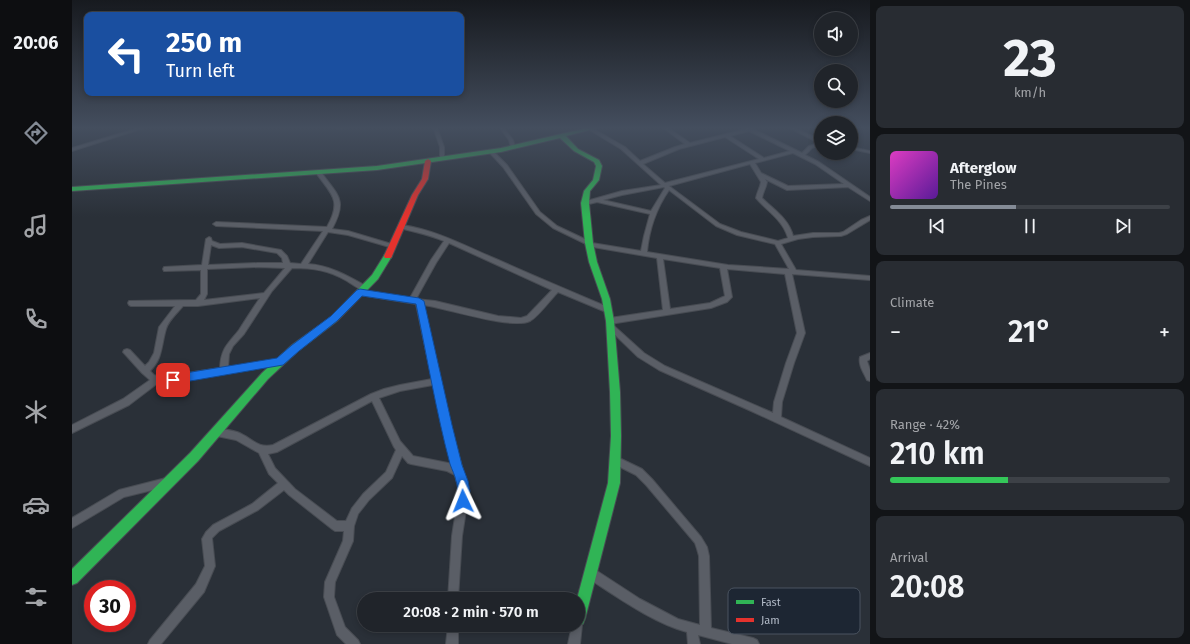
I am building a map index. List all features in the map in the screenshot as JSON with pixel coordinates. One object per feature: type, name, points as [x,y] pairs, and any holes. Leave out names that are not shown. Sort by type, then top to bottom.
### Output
[{"type":"main road","points":[[72,190],[377,168],[454,157]]},
{"type":"main road","points":[[585,592],[614,483],[615,460],[615,392],[611,324],[589,244],[585,203],[587,191],[596,180],[599,166],[597,161],[589,157]]},
{"type":"main road","points":[[72,578],[194,457],[265,376],[296,348],[334,318],[375,277],[402,227],[415,195],[425,179],[428,161]]},
{"type":"street","points":[[496,157],[505,166],[538,213],[555,227],[589,244],[723,266],[870,278]]},
{"type":"street","points":[[633,157],[666,186],[723,228],[754,238],[779,243],[792,238],[813,235],[839,235],[870,218]]},
{"type":"street","points":[[640,163],[653,157]]},
{"type":"street","points":[[759,157],[764,160]]},
{"type":"street","points":[[585,203],[666,186],[775,157]]},
{"type":"street","points":[[806,157],[870,199]]},
{"type":"street","points":[[752,163],[764,182],[759,198],[788,227],[792,238]]},
{"type":"street","points":[[303,266],[335,218],[338,204],[337,198],[319,173]]},
{"type":"street","points":[[760,174],[787,188],[850,185]]},
{"type":"street","points":[[644,254],[646,235],[653,213],[666,186]]},
{"type":"street","points":[[596,200],[653,213]]},
{"type":"street","points":[[216,224],[301,226],[328,229],[348,233],[392,246]]},
{"type":"street","points":[[402,227],[426,231],[556,289],[608,310]]},
{"type":"street","points":[[198,303],[204,294],[205,266],[209,240],[219,246],[242,245],[279,251],[285,257],[289,265]]},
{"type":"street","points":[[448,240],[433,262],[416,301],[464,491],[456,536],[453,592]]},
{"type":"street","points":[[777,419],[778,402],[801,334],[791,271],[778,244],[779,243]]},
{"type":"street","points":[[660,256],[667,312]]},
{"type":"street","points":[[166,269],[205,266],[289,265],[323,268],[341,275],[362,290],[498,319],[522,321],[529,318],[556,289]]},
{"type":"street","points":[[224,370],[225,356],[228,348],[240,334],[264,295],[289,265]]},
{"type":"street","points":[[611,324],[667,312],[711,305],[728,299],[729,297],[723,266]]},
{"type":"street","points":[[130,303],[198,303],[264,295]]},
{"type":"street","points":[[145,371],[152,364],[158,353],[163,327],[180,304]]},
{"type":"street","points":[[611,324],[641,355],[662,368],[870,462]]},
{"type":"street","points":[[127,352],[151,377],[157,379],[173,380],[224,370],[280,362]]},
{"type":"street","points":[[870,356],[863,359],[870,378]]},
{"type":"street","points":[[72,429],[126,402],[157,379]]},
{"type":"street","points":[[262,451],[274,450],[374,396],[400,388],[437,381]]},
{"type":"street","points":[[374,396],[384,419],[401,449],[411,460],[443,466],[459,472]]},
{"type":"street","points":[[215,432],[237,436],[262,451],[272,471],[292,492],[335,526],[349,526]]},
{"type":"street","points":[[354,644],[341,631],[329,597],[330,582],[348,541],[349,526],[358,507],[389,475],[401,449]]},
{"type":"street","points":[[615,460],[639,472],[649,482],[698,540],[702,547],[704,556],[706,632]]},
{"type":"street","points":[[72,523],[122,493],[170,482]]},
{"type":"street","points":[[154,644],[200,588],[210,566],[207,539],[209,535],[216,528],[255,507],[284,484]]},
{"type":"street","points":[[590,573],[636,603],[676,624],[753,644]]},
{"type":"street","points":[[692,628],[694,644]]},
{"type":"street","points":[[452,644],[453,632]]},
{"type":"street","points":[[574,644],[576,632]]},
{"type":"traffic: fast","points":[[72,189],[377,168],[452,157]]},
{"type":"traffic: fast","points":[[585,593],[614,483],[616,436],[615,392],[610,321],[606,299],[593,262],[589,243],[585,203],[587,191],[596,180],[599,166],[597,161],[589,157]]},
{"type":"traffic: fast","points":[[72,578],[194,457],[265,376],[295,348],[334,319],[375,277],[388,256]]},
{"type":"traffic: jam","points":[[388,256],[415,195],[425,179],[428,161]]},
{"type":"route","points":[[173,380],[188,376],[280,362],[334,318],[360,293],[419,301],[446,425],[456,465],[462,481],[464,491],[463,501]]}]
